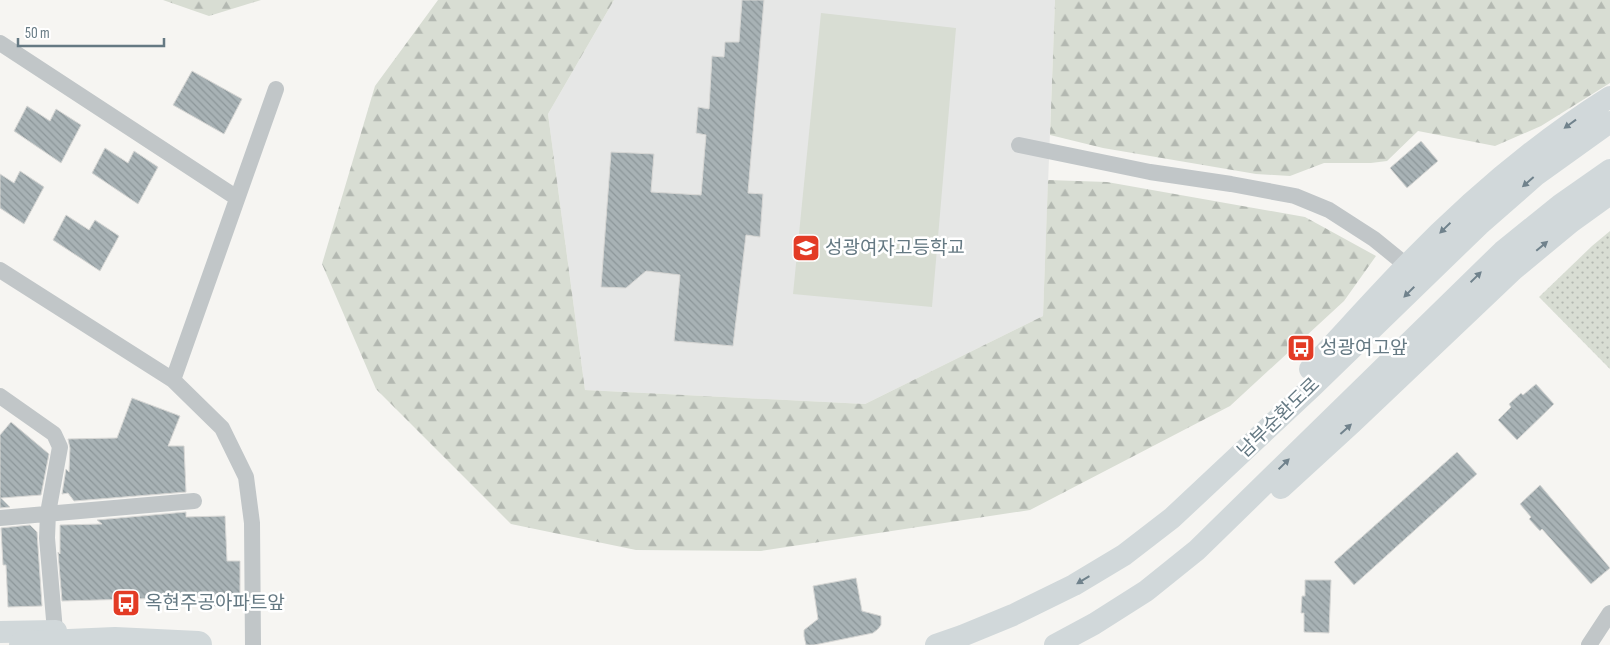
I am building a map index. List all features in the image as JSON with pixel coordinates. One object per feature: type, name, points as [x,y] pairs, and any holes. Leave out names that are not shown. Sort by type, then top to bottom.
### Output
[{"type":"highway","points":[[23,645],[115,641],[198,645]]},
{"type":"main road","points":[[1124,554],[1172,512],[1216,468],[1406,265],[1465,209],[1527,156],[1588,110],[1610,97]]},
{"type":"main road","name":"남부순환도로","points":[[936,645],[1013,615],[1074,585],[1124,554],[1172,518],[1234,461],[1479,224],[1536,175],[1610,122]]},
{"type":"main road","name":"남부순환도로","points":[[1055,645],[1094,624],[1146,591],[1197,550],[1503,251],[1560,205],[1610,170]]},
{"type":"main road","points":[[1146,591],[1198,556],[1244,521],[1352,423],[1513,270],[1571,222],[1610,194]]},
{"type":"main road","points":[[0,632],[115,633],[211,645]]},
{"type":"street","points":[[0,43],[237,198]]},
{"type":"street","points":[[173,380],[276,89]]},
{"type":"street","points":[[1019,146],[1150,172],[1232,184],[1295,196],[1329,210],[1374,239],[1406,265]]},
{"type":"street","points":[[0,270],[173,380],[222,428],[246,478],[252,523],[253,645]]},
{"type":"street","points":[[0,396],[54,434],[60,447],[48,513],[47,538],[55,631]]},
{"type":"street","points":[[0,518],[194,501]]},
{"type":"street","points":[[1593,643],[1610,614]]},
{"type":"shaded area","name":"성광여자고등학교","points":[[614,0],[1055,0],[1043,316],[865,404],[585,390],[548,114]]},
{"type":"green space","points":[[163,0],[261,0],[209,16]]},
{"type":"green space","points":[[438,0],[614,0],[548,114],[585,390],[865,404],[1043,316],[1048,180],[1107,182],[1305,217],[1376,256],[1344,301],[1230,406],[1030,510],[761,551],[636,550],[511,524],[376,389],[322,264],[375,86]]},
{"type":"green space","points":[[1055,0],[1610,0],[1610,83],[1541,126],[1495,146],[1418,131],[1387,161],[1324,163],[1290,176],[1256,174],[1103,148],[1050,135]]},
{"type":"green space","points":[[821,13],[956,28],[932,307],[793,294]]},
{"type":"green space","points":[[1610,231],[1610,369],[1539,297]]},
{"type":"building","points":[[742,0],[764,0],[748,193],[763,194],[760,237],[746,235],[733,346],[674,341],[680,275],[646,271],[626,288],[601,287],[611,152],[654,154],[651,192],[701,195],[706,135],[696,133],[698,107],[709,109],[712,56],[724,57],[725,42],[739,42]]},
{"type":"building","points":[[192,71],[242,99],[224,134],[173,105]]},
{"type":"building","points":[[27,106],[50,121],[56,109],[81,125],[61,163],[14,131]]},
{"type":"building","points":[[1421,141],[1438,161],[1407,188],[1390,168]]},
{"type":"building","points":[[105,148],[128,163],[134,151],[158,167],[138,204],[92,173]]},
{"type":"building","points":[[20,171],[44,187],[24,224],[0,208],[0,174],[14,183]]},
{"type":"building","points":[[66,215],[89,230],[95,220],[119,236],[100,271],[53,240]]},
{"type":"building","points":[[1536,384],[1554,404],[1517,440],[1498,420],[1511,407],[1509,404],[1521,393],[1523,395]]},
{"type":"building","points":[[132,398],[180,416],[168,446],[184,446],[186,492],[74,501],[68,493],[62,494],[66,469],[69,472],[70,448],[68,439],[117,438]]},
{"type":"building","points":[[11,422],[49,454],[41,495],[1,498],[10,507],[0,508],[0,435]]},
{"type":"building","points":[[1457,452],[1477,474],[1354,585],[1334,562]]},
{"type":"building","points":[[1540,485],[1610,568],[1591,584],[1542,529],[1540,531],[1529,519],[1531,517],[1520,504]]},
{"type":"building","points":[[186,512],[186,517],[225,516],[227,561],[240,561],[240,595],[226,606],[202,607],[202,597],[62,601],[58,552],[60,554],[60,525],[102,524],[97,520]]},
{"type":"building","points":[[30,525],[37,532],[42,606],[8,607],[6,565],[3,565],[1,528]]},
{"type":"building","points":[[856,578],[862,611],[881,616],[881,625],[873,633],[806,645],[804,630],[818,619],[813,586]]},
{"type":"building","points":[[1305,580],[1331,580],[1329,633],[1304,632],[1304,613],[1301,613],[1302,596],[1305,596]]},
{"type":"place","name":"성광여자고등학교","points":[[806,248]]},
{"type":"place","name":"성광여고앞","points":[[1301,348]]},
{"type":"place","name":"옥현주공아파트앞","points":[[126,603]]}]
